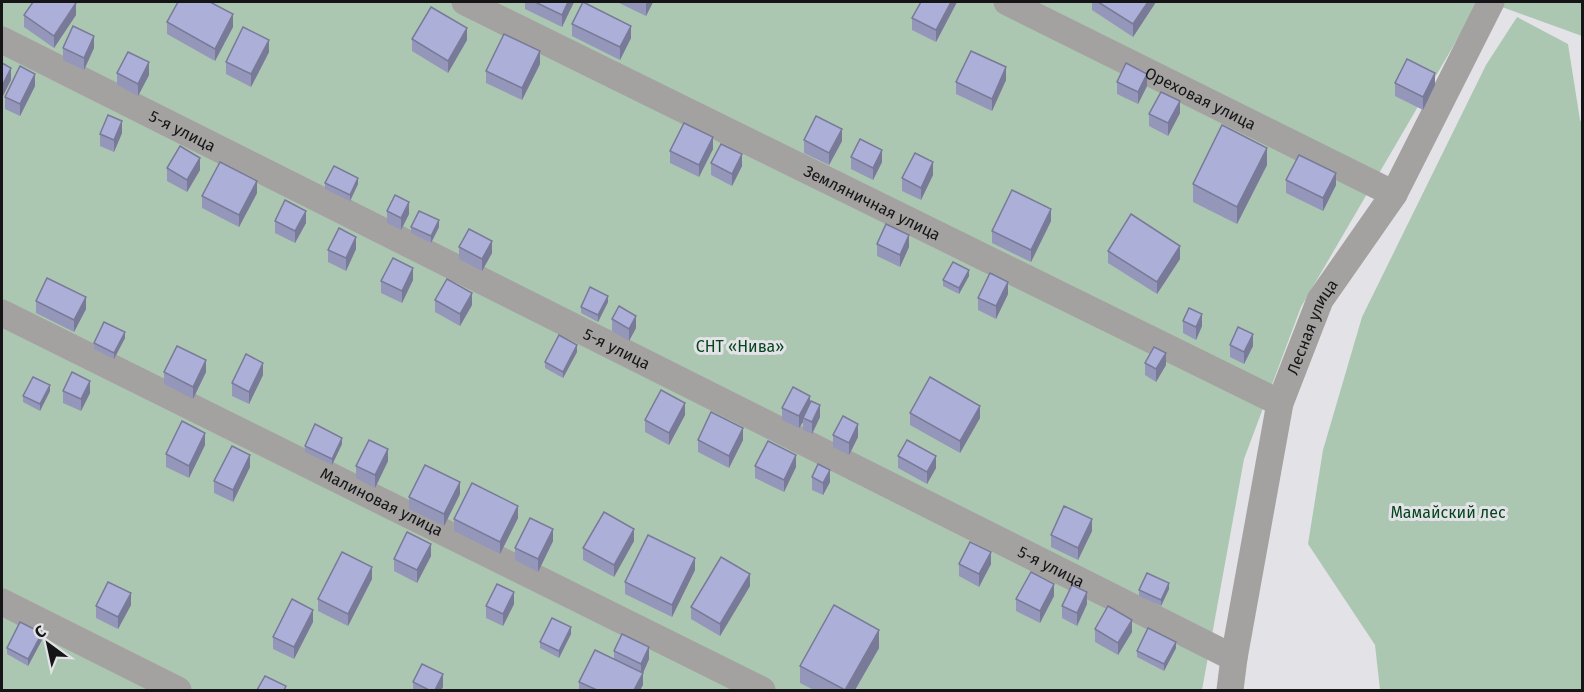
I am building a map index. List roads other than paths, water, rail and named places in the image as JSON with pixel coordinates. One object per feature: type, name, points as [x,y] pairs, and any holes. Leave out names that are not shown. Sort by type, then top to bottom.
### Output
[{"type":"street","name":"Земляничная улица","points":[[465,2],[1280,403]]},
{"type":"street","name":"Ореховая улица","points":[[1007,2],[1394,194]]},
{"type":"street","name":"Лесная улица","points":[[1230,690],[1280,403],[1320,300],[1394,194],[1491,2]]},
{"type":"street","name":"5-я улица","points":[[2,40],[1234,658]]},
{"type":"street","name":"Малиновая улица","points":[[2,312],[762,690]]},
{"type":"street","points":[[2,602],[178,690]]},
{"type":"park label","name":"СНТ «Нива»","points":[[740,346]]},
{"type":"park label","name":"Мамайский лес","points":[[1448,512]]}]
